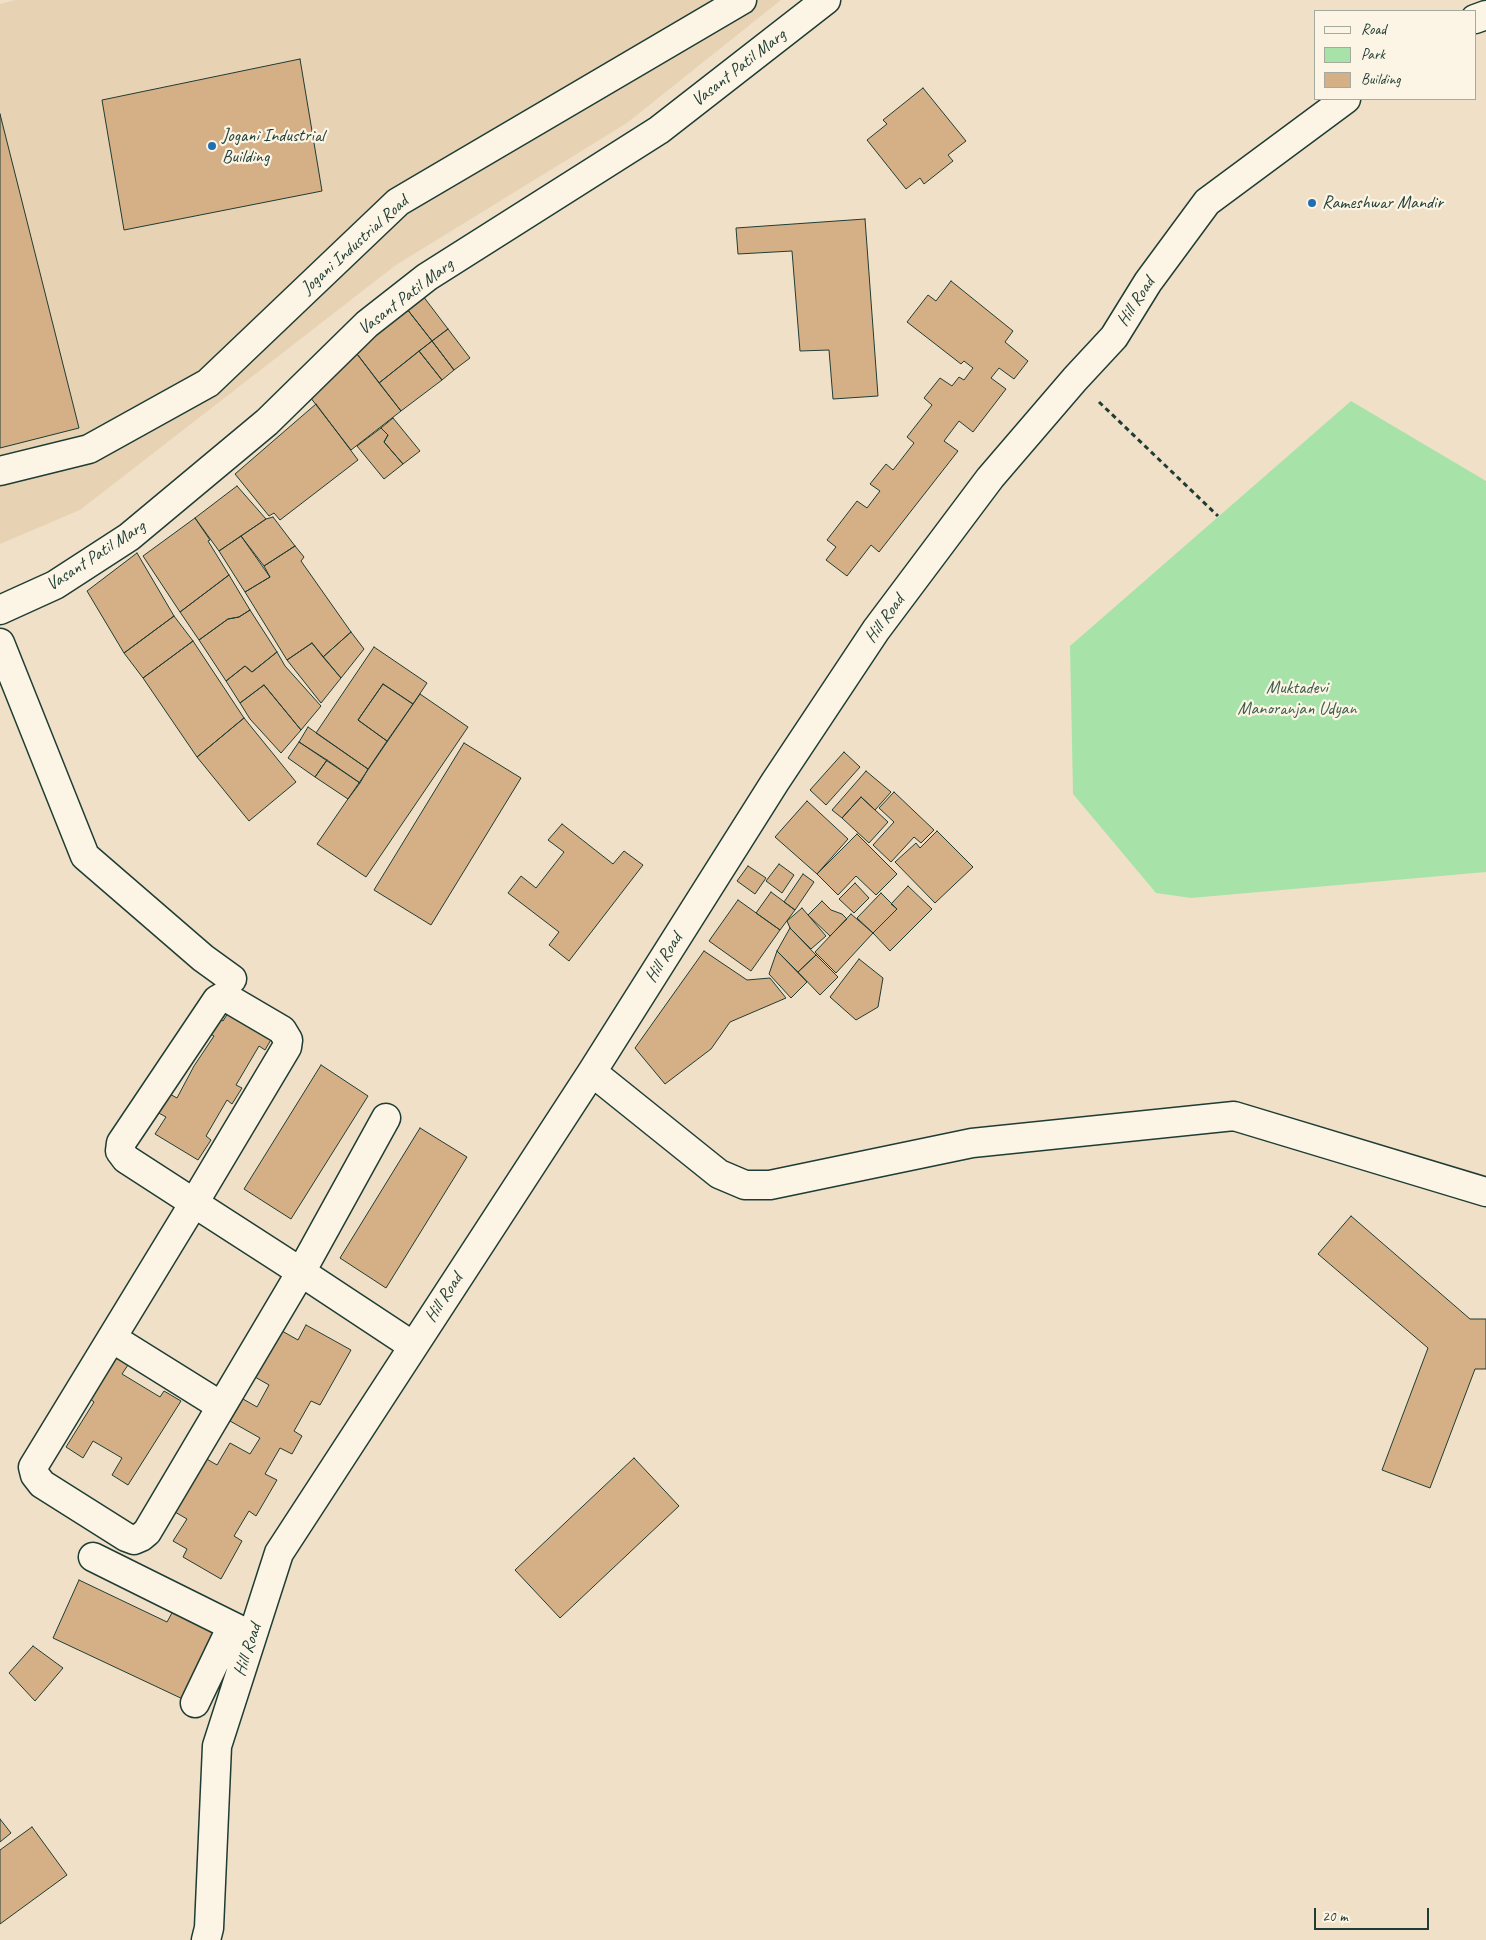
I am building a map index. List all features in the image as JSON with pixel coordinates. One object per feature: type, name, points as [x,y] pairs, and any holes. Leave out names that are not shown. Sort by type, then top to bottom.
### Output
[{"type":"street","name":"Jogani Industrial Road","points":[[0,470],[90,449],[208,384],[398,202],[742,0]]},
{"type":"street","name":"Vasant Patil Marg","points":[[0,610],[55,585],[129,538],[267,422],[367,324],[427,277],[659,130],[826,0]]},
{"type":"street","name":"Hill Road","points":[[206,1940],[217,1746],[242,1631],[279,1553],[592,1072],[775,782],[876,630],[990,478],[1075,379],[1114,337],[1148,282],[1207,202],[1345,100]]},
{"type":"street","points":[[0,643],[85,856],[203,958],[232,979]]},
{"type":"street","points":[[386,1118],[302,1272],[147,1532],[134,1540],[126,1537],[42,1484],[35,1475],[34,1467],[194,1203],[288,1043],[286,1034],[282,1030],[224,996],[217,1000],[121,1143],[120,1152],[126,1159],[194,1203],[302,1272],[413,1346]]},
{"type":"street","points":[[592,1072],[719,1174],[745,1186],[770,1185],[972,1143],[1234,1116],[1486,1192]]},
{"type":"street","points":[[112,1338],[221,1406]]},
{"type":"street","points":[[93,1557],[242,1631],[195,1702]]},
{"type":"path","points":[[1075,379],[1218,516]]},
{"type":"shaded area","points":[[15,0],[781,0],[627,123],[396,265],[80,510],[0,544],[0,4]]},
{"type":"green space","name":"Muktadevi Manoranjan Udyan","points":[[1351,401],[1486,481],[1486,872],[1191,898],[1156,893],[1073,794],[1070,646]]},
{"type":"building","name":"Jogani Industrial Building","points":[[300,59],[322,191],[124,230],[102,100]]},
{"type":"building","points":[[923,88],[966,141],[948,155],[953,161],[924,184],[920,178],[906,189],[867,140],[887,124],[883,120]]},
{"type":"building","points":[[0,114],[79,428],[0,448]]},
{"type":"building","points":[[865,219],[878,396],[833,399],[829,350],[800,351],[792,251],[738,254],[736,228]]},
{"type":"building","points":[[951,281],[1013,331],[1005,342],[1028,361],[1014,379],[999,368],[991,378],[1006,389],[973,432],[959,421],[944,441],[958,451],[879,552],[871,545],[847,576],[826,560],[836,547],[827,540],[857,501],[867,508],[880,491],[870,484],[886,464],[893,470],[914,443],[907,437],[932,405],[924,398],[940,378],[952,386],[959,377],[964,380],[973,368],[964,361],[961,364],[907,322],[928,295],[936,301]]},
{"type":"building","points":[[423,296],[448,329],[432,341],[407,309]]},
{"type":"building","points":[[407,309],[432,341],[379,383],[354,350]]},
{"type":"building","points":[[448,329],[470,358],[454,370],[432,341]]},
{"type":"building","points":[[432,341],[454,370],[442,380],[419,351]]},
{"type":"building","points":[[354,350],[401,411],[351,450],[310,397]]},
{"type":"building","points":[[419,351],[442,380],[401,411],[379,383]]},
{"type":"building","points":[[316,404],[358,460],[280,520],[274,513],[269,516],[235,474]]},
{"type":"building","points":[[393,418],[420,451],[403,464],[384,442],[388,435],[381,428]]},
{"type":"building","points":[[381,428],[388,435],[384,442],[403,464],[384,479],[357,446]]},
{"type":"building","points":[[237,486],[266,519],[219,551],[195,518]]},
{"type":"building","points":[[273,517],[295,546],[264,566],[241,536],[266,519]]},
{"type":"building","points":[[195,518],[210,540],[208,541],[229,575],[180,612],[143,556]]},
{"type":"building","points":[[241,536],[270,577],[245,592],[219,551]]},
{"type":"building","points":[[295,546],[304,557],[301,561],[351,632],[323,657],[312,643],[287,660],[245,592],[270,577],[264,566]]},
{"type":"building","points":[[137,553],[174,616],[124,653],[87,591]]},
{"type":"building","points":[[229,575],[250,610],[239,617],[228,619],[199,640],[180,612]]},
{"type":"building","points":[[250,610],[277,652],[252,672],[245,666],[226,681],[199,640],[228,619],[239,617]]},
{"type":"building","points":[[174,616],[193,641],[143,678],[124,653]]},
{"type":"building","points":[[351,632],[364,649],[341,678],[323,657]]},
{"type":"building","points":[[193,641],[244,718],[197,757],[143,678]]},
{"type":"building","points":[[312,643],[341,678],[321,703],[287,660]]},
{"type":"building","points":[[374,647],[427,683],[413,704],[383,684],[358,720],[387,741],[368,769],[316,733]]},
{"type":"building","points":[[277,652],[285,666],[321,706],[301,730],[264,685],[240,703],[226,681],[245,666],[252,672]]},
{"type":"building","points":[[383,684],[413,704],[387,741],[358,720]]},
{"type":"building","points":[[264,685],[301,730],[281,753],[250,719],[240,703]]},
{"type":"building","points":[[420,694],[468,727],[366,877],[317,844]]},
{"type":"building","points":[[244,718],[296,782],[249,821],[197,757]]},
{"type":"building","points":[[308,727],[368,769],[360,783],[299,742]]},
{"type":"building","points":[[299,742],[327,760],[315,777],[288,758]]},
{"type":"building","points":[[464,743],[521,778],[431,925],[374,890]]},
{"type":"building","points":[[844,752],[860,767],[826,805],[810,790]]},
{"type":"building","points":[[327,760],[360,783],[348,799],[315,777]]},
{"type":"building","points":[[866,771],[891,792],[875,810],[861,797],[842,818],[832,810]]},
{"type":"building","points":[[894,792],[934,830],[921,843],[914,837],[891,862],[873,845],[894,822],[879,808]]},
{"type":"building","points":[[861,797],[888,822],[869,843],[842,818]]},
{"type":"building","points":[[807,801],[848,839],[817,874],[775,837]]},
{"type":"building","points":[[562,824],[613,864],[624,851],[643,865],[569,961],[549,945],[559,932],[508,893],[521,876],[536,888],[564,852],[548,840]]},
{"type":"building","points":[[937,831],[973,867],[935,903],[895,862],[916,843],[920,848]]},
{"type":"building","points":[[857,834],[897,874],[876,895],[856,876],[838,895],[817,874]]},
{"type":"building","points":[[779,864],[794,875],[782,893],[766,881]]},
{"type":"building","points":[[748,866],[766,878],[755,894],[737,881]]},
{"type":"building","points":[[803,874],[814,882],[795,910],[784,902]]},
{"type":"building","points":[[855,883],[869,898],[854,913],[839,899]]},
{"type":"building","points":[[908,886],[932,909],[890,951],[873,933],[897,909],[891,904]]},
{"type":"building","points":[[771,892],[795,910],[780,930],[756,913]]},
{"type":"building","points":[[881,893],[897,909],[873,933],[857,918]]},
{"type":"building","points":[[738,900],[780,930],[751,971],[709,941]]},
{"type":"building","points":[[822,901],[831,910],[842,914],[847,919],[830,936],[808,915]]},
{"type":"building","points":[[802,908],[826,936],[811,949],[790,928],[787,921]]},
{"type":"building","points":[[851,914],[873,933],[836,973],[815,952]]},
{"type":"building","points":[[790,928],[816,955],[798,972],[777,951]]},
{"type":"building","points":[[704,951],[747,980],[770,978],[786,998],[730,1022],[711,1049],[665,1084],[635,1048]]},
{"type":"building","points":[[777,951],[807,982],[791,998],[769,974]]},
{"type":"building","points":[[816,955],[838,977],[820,995],[798,972]]},
{"type":"building","points":[[859,959],[883,978],[878,1007],[856,1020],[830,997]]},
{"type":"building","points":[[233,1005],[276,1031],[265,1050],[259,1046],[236,1085],[242,1088],[232,1104],[227,1100],[206,1136],[211,1140],[198,1160],[155,1134],[166,1117],[155,1111],[166,1092],[177,1098],[194,1066],[214,1036],[202,1029],[212,1014],[223,1021]]},
{"type":"building","points":[[321,1065],[368,1096],[291,1219],[244,1189]]},
{"type":"building","points":[[420,1128],[467,1157],[386,1288],[340,1258]]},
{"type":"building","points":[[1351,1216],[1470,1319],[1486,1319],[1486,1369],[1475,1369],[1430,1488],[1382,1470],[1428,1348],[1318,1254]]},
{"type":"building","points":[[306,1325],[351,1350],[320,1405],[311,1401],[294,1431],[302,1436],[292,1454],[280,1448],[265,1474],[277,1480],[256,1516],[249,1511],[234,1536],[242,1541],[221,1579],[183,1557],[187,1549],[173,1541],[187,1519],[175,1512],[205,1458],[217,1465],[230,1443],[250,1454],[260,1438],[230,1421],[243,1399],[257,1407],[269,1385],[255,1377],[282,1331],[298,1340]]},
{"type":"building","points":[[117,1350],[132,1359],[122,1374],[160,1397],[164,1391],[181,1401],[128,1485],[112,1475],[122,1458],[93,1441],[83,1458],[66,1447],[94,1402],[88,1397]]},
{"type":"building","points":[[634,1458],[679,1506],[560,1618],[515,1570]]},
{"type":"building","points":[[79,1580],[167,1622],[173,1611],[219,1632],[187,1701],[53,1638]]},
{"type":"building","points":[[33,1646],[63,1668],[35,1701],[9,1673]]},
{"type":"building","points":[[0,1819],[11,1833],[0,1842]]},
{"type":"building","points":[[32,1827],[67,1875],[0,1924],[0,1850]]},
{"type":"place","name":"Jogani Industrial Building","points":[[212,146]]},
{"type":"place","name":"Rameshwar Mandir","points":[[1312,203]]}]
